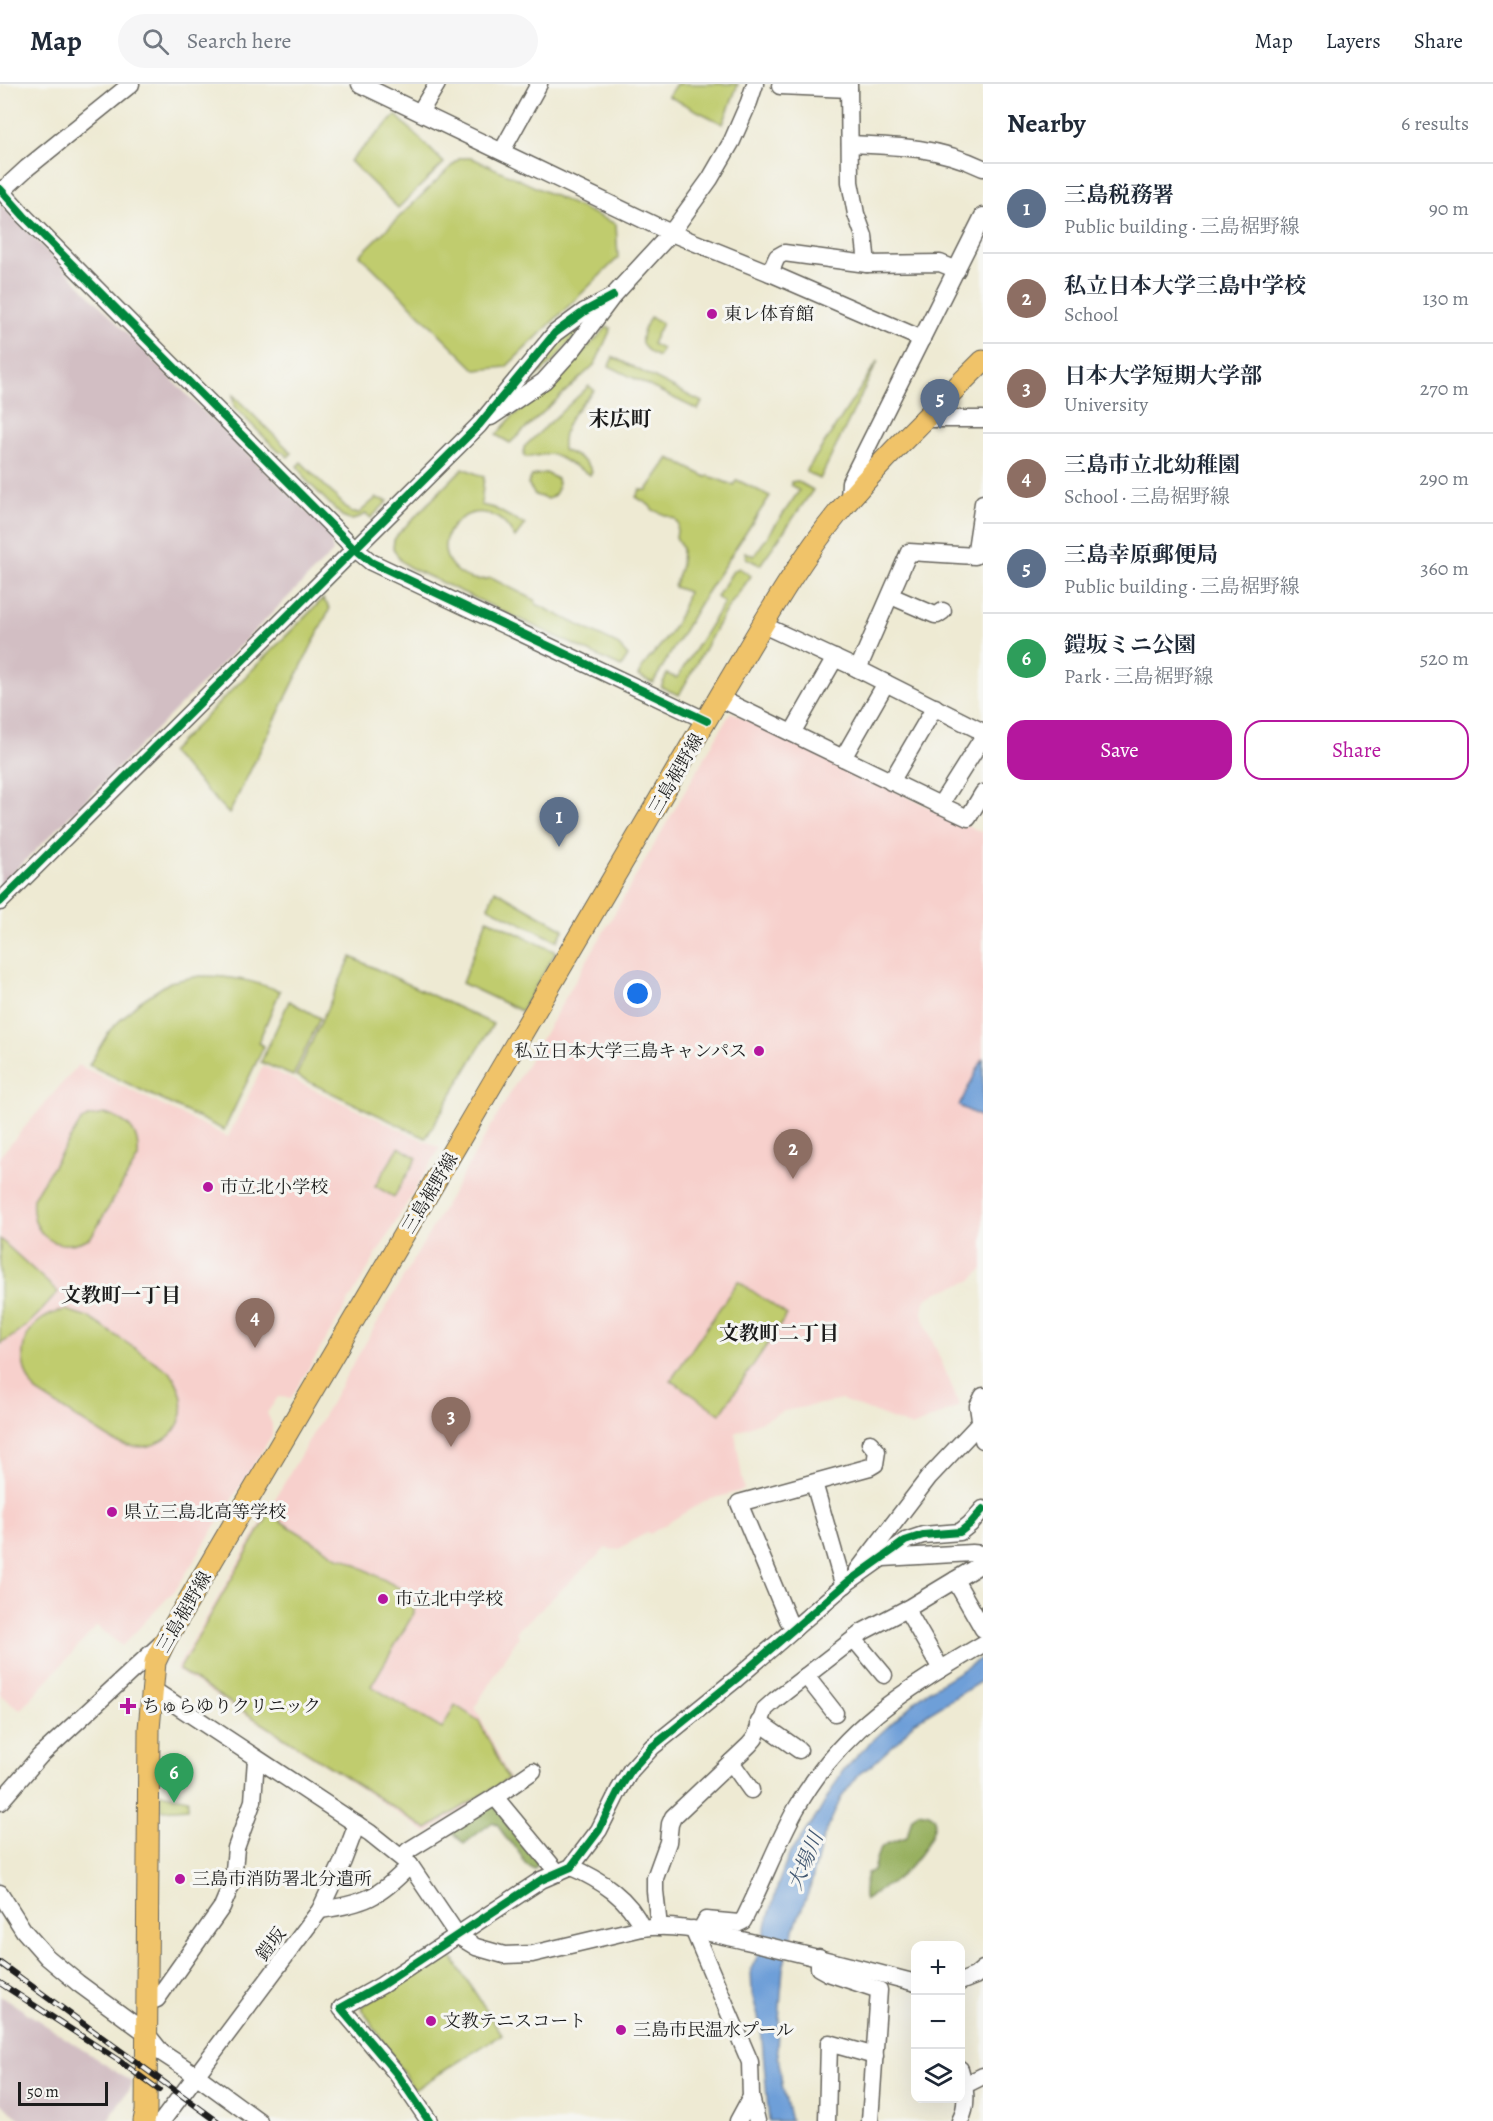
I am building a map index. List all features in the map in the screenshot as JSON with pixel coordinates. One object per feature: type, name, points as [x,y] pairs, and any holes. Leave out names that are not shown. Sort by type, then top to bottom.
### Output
[{"type":"main road","name":"三島裾野線","points":[[144,2121],[146,2110],[149,1729],[155,1662],[165,1641],[763,625],[816,543],[849,500],[983,361]]},
{"type":"street","points":[[131,84],[1,190],[354,548],[371,562],[707,721]]},
{"type":"street","points":[[360,84],[671,233],[771,273],[922,339]]},
{"type":"street","points":[[420,112],[437,84]]},
{"type":"street","points":[[502,151],[540,84]]},
{"type":"street","points":[[479,424],[544,381],[574,348],[613,296],[671,233],[710,179],[732,141],[755,84]]},
{"type":"street","points":[[780,86],[849,86],[850,182],[856,214],[864,236],[867,264]]},
{"type":"street","points":[[850,144],[938,151],[983,168]]},
{"type":"street","points":[[849,500],[849,482],[983,216]]},
{"type":"street","points":[[771,273],[777,257],[784,253],[867,264],[940,263],[957,270]]},
{"type":"street","points":[[0,902],[479,424],[555,333],[585,311],[613,296]]},
{"type":"street","points":[[925,419],[983,419]]},
{"type":"street","points":[[858,669],[909,552],[975,556],[983,503]]},
{"type":"street","points":[[891,596],[935,615],[943,611]]},
{"type":"street","points":[[763,625],[858,669],[983,732]]},
{"type":"street","points":[[792,733],[835,658]]},
{"type":"street","points":[[843,758],[886,683]]},
{"type":"street","points":[[719,698],[968,818],[983,793]]},
{"type":"street","points":[[891,782],[935,707]]},
{"type":"street","points":[[940,805],[983,737]]},
{"type":"street","points":[[847,1584],[930,1477],[982,1432],[978,1406],[983,1396]]},
{"type":"street","points":[[795,1628],[788,1620],[739,1503],[873,1466],[876,1462],[877,1451],[870,1443]]},
{"type":"street","points":[[814,1483],[842,1580],[847,1584]]},
{"type":"street","points":[[429,2121],[397,2074],[341,2008],[382,1985],[541,1880],[565,1870],[599,1830],[631,1770],[652,1747],[847,1584],[905,1541],[923,1535],[960,1532],[983,1509]]},
{"type":"street","points":[[883,1558],[983,1554]]},
{"type":"street","points":[[650,1927],[655,1878],[668,1842],[673,1817],[755,1738],[765,1709],[864,1631],[907,1610],[983,1563]]},
{"type":"street","points":[[955,1580],[983,1629]]},
{"type":"street","points":[[907,1610],[941,1669]]},
{"type":"street","points":[[854,1639],[884,1675]]},
{"type":"street","points":[[0,1802],[40,1756],[165,1641]]},
{"type":"street","points":[[696,1930],[706,1920],[739,1923],[743,1921],[796,1809],[821,1770],[841,1746],[867,1721],[915,1684],[983,1644]]},
{"type":"street","points":[[806,1676],[835,1713]]},
{"type":"street","points":[[152,1689],[357,1824],[406,1861],[458,1936],[476,1947],[504,1955],[532,1954],[650,1927],[696,1930],[819,1957],[911,1982]]},
{"type":"street","points":[[759,1722],[799,1750]]},
{"type":"street","points":[[146,2003],[157,1999],[216,1917],[228,1894],[234,1875],[236,1848],[253,1801],[256,1759]]},
{"type":"street","points":[[731,1762],[751,1790]]},
{"type":"street","points":[[320,1910],[361,1903],[383,1891],[406,1861],[409,1850],[533,1771]]},
{"type":"street","points":[[495,1797],[565,1870],[600,1881],[650,1927]]},
{"type":"street","name":"鎧坂","points":[[162,2121],[320,1910],[357,1824]]},
{"type":"street","points":[[0,1893],[24,1930],[47,1957],[146,2033],[162,2054],[196,2075],[259,2121]]},
{"type":"street","points":[[696,1930],[750,2062],[751,2097],[758,2121]]},
{"type":"street","points":[[819,1957],[819,1968],[828,1973],[879,1990],[870,2121]]},
{"type":"street","points":[[965,1980],[975,1976],[983,1969]]},
{"type":"street","points":[[827,2121],[830,2043],[875,2056]]},
{"type":"street","points":[[965,2077],[983,2076]]},
{"type":"street","points":[[960,2121],[966,2106],[965,2096]]},
{"type":"street","points":[[738,2121],[751,2097]]},
{"type":"shaded area","points":[[0,203],[196,404],[330,534],[333,552],[0,886]]},
{"type":"shaded area","name":"私立日本大学三島キャンパス","points":[[731,712],[983,833],[983,1269],[970,1281],[938,1292],[926,1299],[922,1312],[960,1406],[912,1427],[842,1400],[784,1411],[735,1433],[744,1490],[704,1501],[650,1534],[648,1532],[619,1549],[606,1548],[516,1632],[519,1636],[475,1707],[510,1780],[427,1833],[176,1670]]},
{"type":"shaded area","points":[[78,1065],[228,1137],[263,1066],[440,1148],[291,1398],[278,1397],[267,1413],[272,1424],[272,1435],[177,1588],[122,1646],[97,1626],[20,1710],[0,1694],[0,1156]]},
{"type":"shaded area","points":[[0,1995],[133,2083],[107,2121],[23,2121],[0,2103]]},
{"type":"green space","points":[[676,84],[738,84],[723,124],[668,96]]},
{"type":"green space","points":[[396,115],[444,163],[398,208],[350,161]]},
{"type":"green space","points":[[460,158],[472,158],[616,224],[618,258],[506,367],[476,370],[360,255]]},
{"type":"green space","points":[[650,317],[662,323],[652,344],[662,349],[658,357],[646,349],[642,340]]},
{"type":"green space","points":[[579,326],[582,328],[553,362],[521,389],[520,382]]},
{"type":"green space","points":[[607,327],[611,328],[595,364],[510,443],[496,435],[512,417],[546,391]]},
{"type":"green space","points":[[613,357],[702,402],[698,410],[609,366]]},
{"type":"green space","points":[[878,361],[820,479],[806,472],[807,470]]},
{"type":"green space","points":[[589,386],[594,390],[567,424],[563,450],[587,464],[592,471],[590,475],[555,455],[526,457],[524,447]]},
{"type":"green space","points":[[233,395],[292,453],[288,457],[283,452],[279,452],[234,407]]},
{"type":"green space","points":[[669,458],[706,477],[709,476],[733,485],[737,480],[770,496],[705,595],[653,683],[638,676],[674,627],[688,592],[674,587],[681,565],[682,548],[676,537],[678,524],[675,519],[653,510],[636,497],[640,490],[647,490]]},
{"type":"green space","points":[[301,462],[352,513],[359,513],[376,498],[388,501],[371,518],[366,514],[353,520],[344,518],[304,478],[297,466]]},
{"type":"green space","points":[[463,468],[484,477],[481,505],[494,508],[525,525],[515,538],[501,521],[486,513],[471,514],[458,521],[449,532],[445,545],[448,560],[467,577],[491,578],[535,600],[536,604],[617,644],[628,656],[621,667],[409,567],[400,560],[393,548],[398,534]]},
{"type":"green space","points":[[546,473],[557,479],[558,486],[556,494],[548,499],[535,495],[528,484],[532,476]]},
{"type":"green space","points":[[797,481],[813,490],[760,565],[746,558],[745,552],[754,556],[799,491],[791,485],[791,482]]},
{"type":"green space","points":[[739,568],[751,576],[725,612],[679,695],[661,687],[667,674],[677,678],[724,603],[717,597],[733,571]]},
{"type":"green space","points":[[323,599],[330,608],[229,814],[170,752]]},
{"type":"green space","points":[[495,890],[564,929],[557,941],[488,907]]},
{"type":"green space","points":[[487,919],[556,952],[521,1011],[462,983]]},
{"type":"green space","points":[[351,957],[493,1024],[426,1138],[296,1076]]},
{"type":"green space","points":[[199,976],[240,979],[280,991],[258,1043],[264,1046],[224,1130],[89,1065],[110,1030],[139,1002],[170,982]]},
{"type":"green space","points":[[289,1001],[320,1018],[293,1076],[261,1062]]},
{"type":"green space","points":[[105,1114],[121,1120],[131,1128],[137,1141],[138,1158],[91,1237],[79,1242],[57,1243],[41,1232],[33,1211],[33,1198],[81,1121],[88,1117]]},
{"type":"green space","points":[[399,1147],[417,1158],[394,1197],[375,1186]]},
{"type":"green space","points":[[0,1239],[58,1292],[24,1327],[0,1344]]},
{"type":"green space","points":[[738,1281],[787,1315],[720,1414],[671,1380]]},
{"type":"green space","points":[[66,1310],[88,1317],[170,1372],[179,1388],[182,1404],[181,1419],[174,1431],[164,1440],[150,1446],[133,1447],[115,1442],[36,1392],[28,1379],[24,1366],[25,1341],[39,1321],[51,1314]]},
{"type":"green space","points":[[269,1514],[338,1557],[346,1559],[405,1591],[412,1601],[414,1613],[371,1686],[442,1729],[455,1705],[479,1721],[508,1779],[427,1829],[179,1670]]},
{"type":"green space","points":[[160,1793],[188,1799],[188,1808],[161,1810]]},
{"type":"green space","points":[[494,1804],[517,1838],[539,1862],[534,1869],[525,1864],[518,1850],[493,1822],[464,1844],[451,1830]]},
{"type":"green space","points":[[918,1812],[935,1818],[931,1835],[920,1854],[892,1883],[865,1900],[867,1873],[873,1871],[880,1849],[907,1837],[912,1818]]},
{"type":"green space","name":"文教テニスコート","points":[[448,1951],[502,2034],[414,2090],[361,2007]]},
{"type":"water","points":[[983,1058],[983,1118],[959,1106]]},
{"type":"water","name":"大場川","points":[[983,1657],[983,1680],[914,1722],[901,1738],[871,1766],[860,1773],[841,1798],[822,1841],[810,1888],[794,1929],[783,1968],[777,2047],[782,2084],[791,2121],[769,2121],[761,2028],[752,1994],[751,1969],[758,1955],[779,1881],[790,1853],[818,1814],[842,1772],[869,1744],[923,1694]]},
{"type":"railway","points":[[0,1963],[217,2121]]},
{"type":"railway","points":[[0,1983],[118,2060],[159,2090]]},
{"type":"cycle path","points":[[0,189],[24,216],[354,548],[371,562],[707,721]]},
{"type":"cycle path","points":[[0,902],[479,425],[555,333],[585,311],[613,296]]},
{"type":"cycle path","points":[[429,2121],[397,2074],[341,2008],[382,1985],[541,1880],[571,1867],[599,1830],[631,1770],[652,1747],[736,1679],[848,1582],[905,1541],[923,1535],[960,1532],[983,1509]]},
{"type":"place","name":"東レ体育館","points":[[712,314]]},
{"type":"place","name":"三島幸原郵便局","points":[[940,429]]},
{"type":"place","name":"三島税務署","points":[[559,847]]},
{"type":"place","name":"私立日本大学三島キャンパス","points":[[759,1051]]},
{"type":"place","name":"私立日本大学三島中学校","points":[[793,1179]]},
{"type":"place","name":"市立北小学校","points":[[208,1187]]},
{"type":"place","name":"三島市立北幼稚園","points":[[255,1348]]},
{"type":"place","name":"日本大学短期大学部","points":[[451,1447]]},
{"type":"place","name":"県立三島北高等学校","points":[[112,1512]]},
{"type":"place","name":"市立北中学校","points":[[383,1599]]},
{"type":"place","name":"ちゅらゆりクリニック","points":[[128,1706]]},
{"type":"place","name":"鎧坂ミニ公園","points":[[174,1803]]},
{"type":"place","name":"三島市消防署北分遣所","points":[[180,1879]]},
{"type":"place","name":"文教テニスコート","points":[[431,2021]]},
{"type":"place","name":"三島市民温水プール","points":[[621,2030]]},
{"type":"district","name":"末広町","points":[[620,419]]},
{"type":"district","name":"文教町一丁目","points":[[121,1295]]},
{"type":"district","name":"文教町二丁目","points":[[779,1333]]}]
